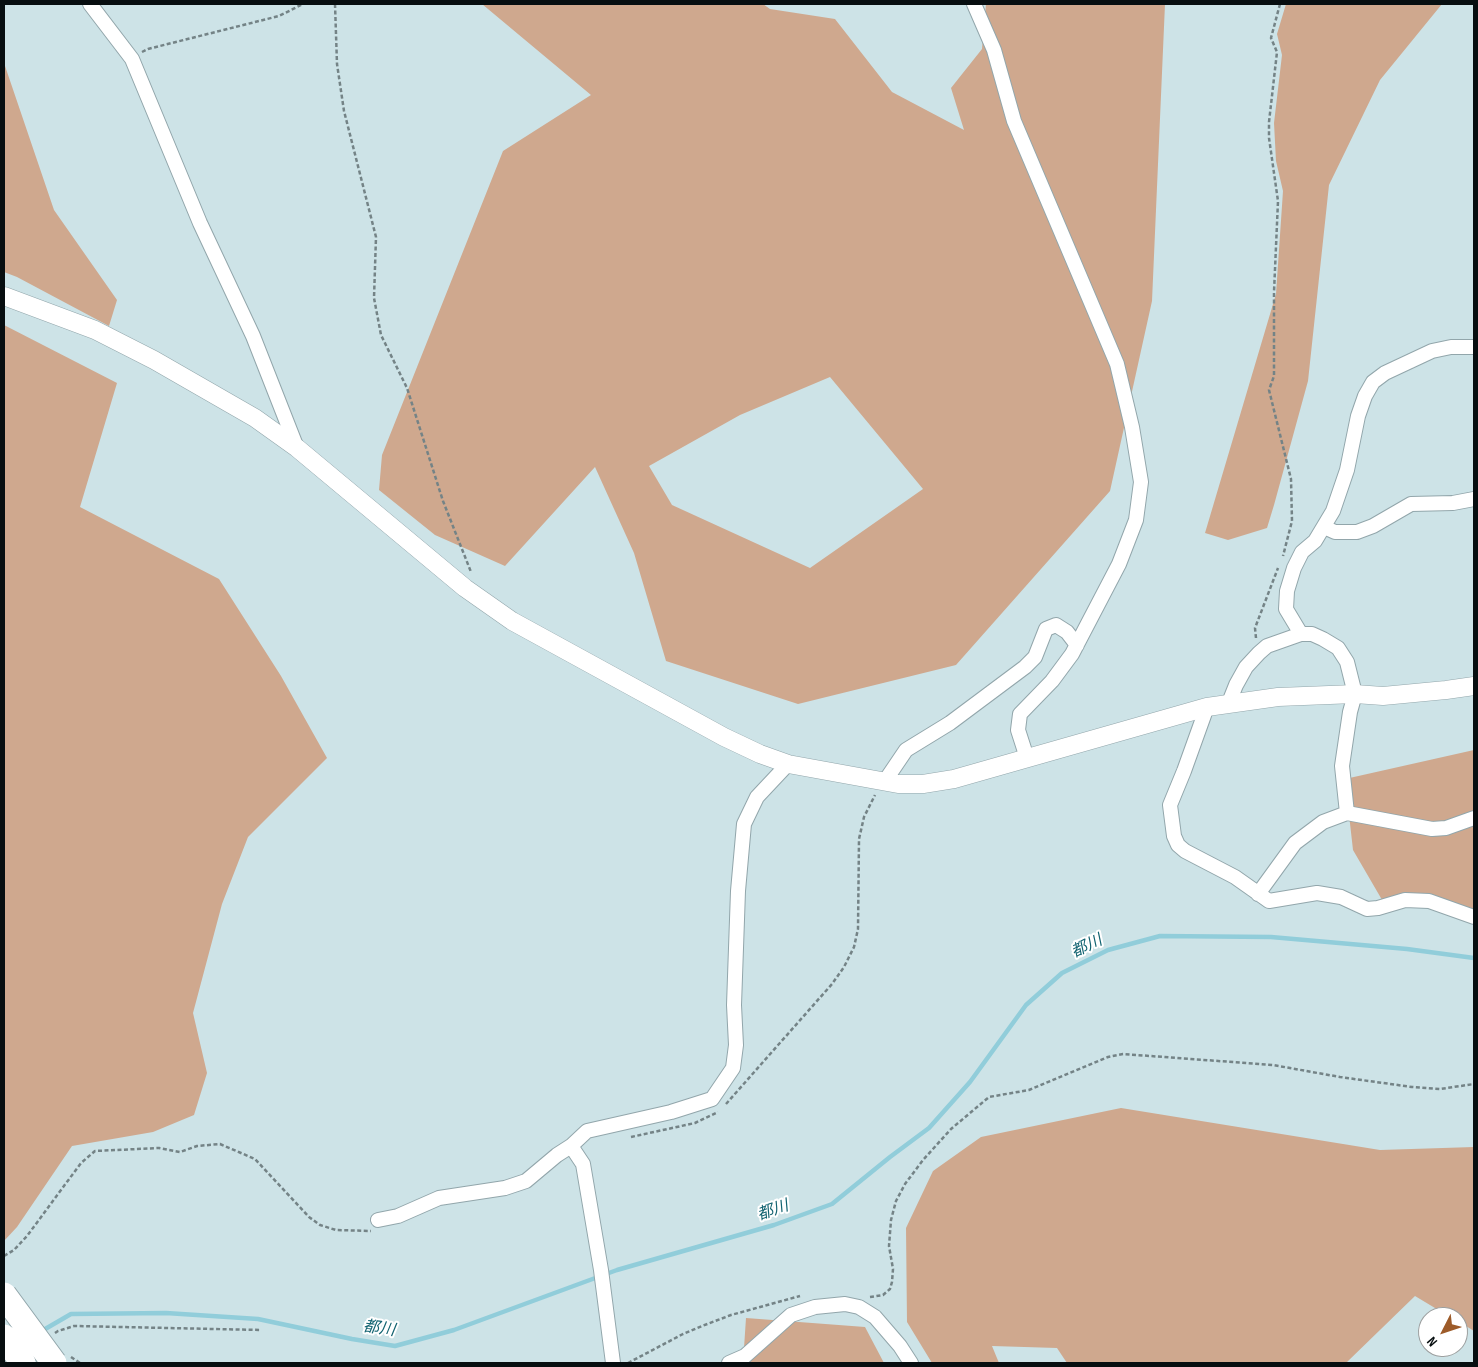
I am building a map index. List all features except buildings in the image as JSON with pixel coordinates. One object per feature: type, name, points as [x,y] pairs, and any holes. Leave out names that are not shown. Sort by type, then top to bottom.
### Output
[{"type":"highway","points":[[4,1294],[54,1363]]},
{"type":"highway","points":[[4,1338],[24,1363]]},
{"type":"street","points":[[90,4],[132,58],[200,222],[253,336],[298,448]]},
{"type":"street","points":[[974,4],[994,50],[1018,129],[1117,364],[1133,436],[1140,482],[1136,520],[1119,564],[1072,654],[1052,680],[1020,714],[1018,730],[1027,758]]},
{"type":"street","points":[[4,296],[95,330],[154,360],[256,418],[298,448],[464,588],[512,621],[724,737],[760,754],[788,764],[898,784],[923,784],[954,779],[1207,707],[1278,698],[1355,694],[1383,696],[1474,686]]},
{"type":"street","points":[[1301,634],[1286,609],[1287,591],[1294,568],[1302,552],[1315,541],[1333,511],[1347,470],[1358,416],[1365,396],[1373,382],[1385,373],[1432,351],[1451,347],[1474,347]]},
{"type":"street","points":[[1324,527],[1335,532],[1357,532],[1373,526],[1411,504],[1453,503],[1474,499]]},
{"type":"street","points":[[885,782],[906,750],[950,723],[1025,667],[1035,657],[1046,629],[1056,625],[1067,632],[1076,646]]},
{"type":"street","points":[[1228,705],[1246,667],[1268,646],[1301,634],[1312,634],[1338,648],[1347,662],[1355,694],[1350,712],[1342,766],[1348,813]]},
{"type":"street","points":[[1207,707],[1170,804],[1174,836],[1178,845],[1184,851],[1235,877],[1269,901],[1317,893],[1341,896],[1367,909],[1378,908],[1405,900],[1428,901],[1474,917]]},
{"type":"street","points":[[378,1226],[439,1198],[505,1188],[526,1181],[587,1131],[672,1112],[712,1099],[733,1068],[736,1045],[734,1005],[738,891],[744,824],[757,797],[788,764]]},
{"type":"street","points":[[1258,894],[1295,843],[1323,822],[1348,813],[1432,829],[1446,828],[1474,818]]},
{"type":"street","points":[[571,1146],[583,1164],[614,1363]]},
{"type":"street","points":[[729,1363],[745,1356],[791,1315],[815,1308],[845,1304],[858,1307],[875,1317],[912,1363]]},
{"type":"path","points":[[132,58],[148,49],[279,16],[303,4]]},
{"type":"path","points":[[334,4],[337,64],[344,111],[376,237],[374,298],[381,335],[407,388],[443,501],[472,575]]},
{"type":"path","points":[[1280,4],[1271,38],[1277,52],[1268,122],[1278,201],[1274,292],[1274,376],[1269,390],[1291,479],[1292,522],[1283,557]]},
{"type":"path","points":[[1259,653],[1255,628],[1279,566]]},
{"type":"path","points":[[630,1137],[695,1124],[716,1113],[736,1094],[832,984],[844,967],[854,947],[858,929],[860,839],[864,817],[877,791],[885,782]]},
{"type":"path","points":[[865,1296],[882,1295],[890,1289],[893,1269],[889,1246],[891,1220],[896,1201],[905,1184],[923,1160],[951,1129],[989,1097],[1030,1090],[1108,1058],[1123,1054],[1273,1065],[1412,1087],[1440,1089],[1474,1084]]},
{"type":"path","points":[[4,1256],[14,1250],[27,1236],[81,1163],[95,1151],[159,1148],[180,1152],[197,1146],[220,1144],[243,1152],[255,1159],[309,1218],[320,1225],[336,1230],[378,1226]]},
{"type":"path","points":[[628,1363],[702,1326],[731,1315],[807,1295]]},
{"type":"path","points":[[51,1337],[58,1331],[74,1326],[261,1330]]},
{"type":"shaded area","points":[[482,4],[763,4],[770,9],[835,19],[892,92],[964,130],[951,88],[982,49],[986,4],[1165,4],[1152,301],[1110,491],[956,665],[798,704],[666,661],[634,553],[595,467],[505,566],[435,535],[379,490],[382,455],[503,151],[591,95]],"holes":[[[830,377],[923,489],[810,568],[672,505],[649,466],[740,415]]]},
{"type":"shaded area","points":[[1286,4],[1442,4],[1380,80],[1329,185],[1308,381],[1274,505],[1267,528],[1228,540],[1205,533],[1276,294],[1283,191],[1276,161],[1274,123],[1282,55],[1277,34]]},
{"type":"shaded area","points":[[4,63],[54,210],[117,300],[109,326],[4,272]]},
{"type":"shaded area","points":[[4,325],[117,383],[80,507],[219,579],[281,676],[327,758],[248,837],[222,904],[193,1013],[207,1073],[194,1115],[153,1132],[72,1146],[17,1227],[4,1241]]},
{"type":"shaded area","points":[[1474,750],[1474,908],[1467,910],[1385,905],[1353,850],[1345,779]]},
{"type":"shaded area","points":[[1121,1108],[1380,1150],[1474,1147],[1474,1331],[1468,1327],[1468,1307],[1433,1307],[1415,1296],[1346,1363],[1067,1363],[1057,1348],[992,1346],[999,1363],[932,1363],[907,1322],[906,1228],[933,1171],[981,1137]]},
{"type":"shaded area","points":[[746,1318],[865,1327],[884,1363],[743,1363]]},
{"type":"waterway","name":"都川","points":[[40,1332],[71,1314],[166,1313],[258,1319],[395,1346],[454,1330],[617,1270],[774,1225],[832,1204],[929,1128],[970,1082],[1026,1005],[1062,973],[1108,950],[1160,936],[1271,937],[1407,949],[1474,958]]}]
